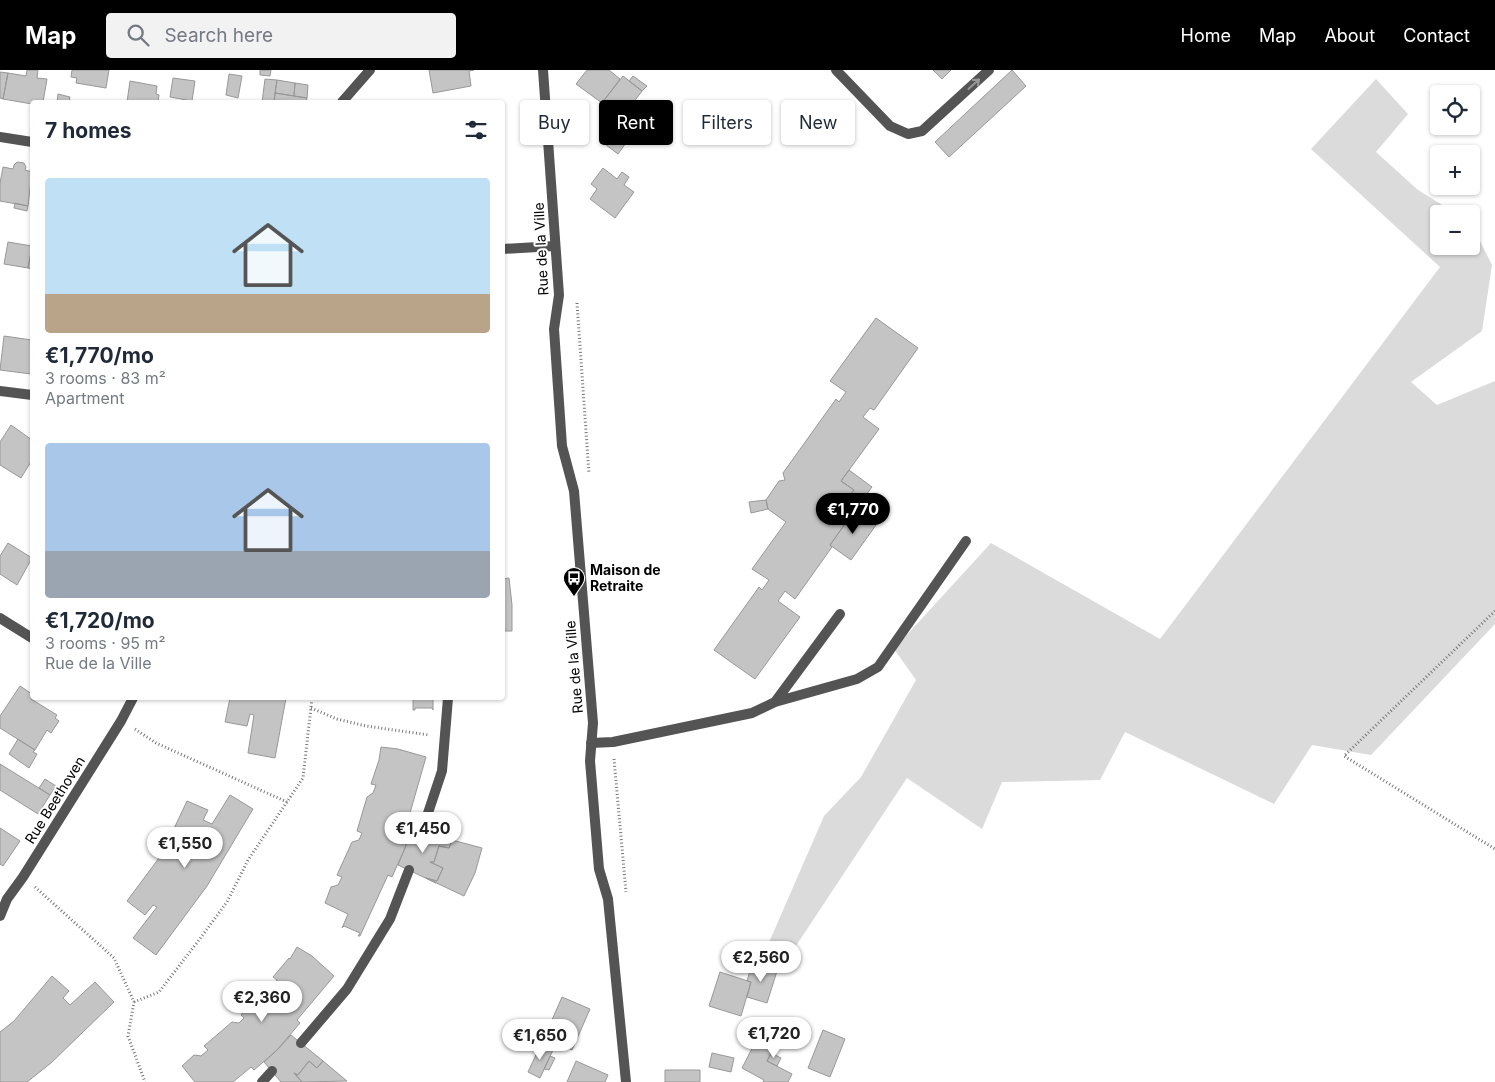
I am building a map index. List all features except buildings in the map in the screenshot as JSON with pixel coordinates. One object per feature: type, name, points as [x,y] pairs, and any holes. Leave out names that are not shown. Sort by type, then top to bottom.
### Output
[{"type":"street","points":[[344,100],[370,70]]},
{"type":"street","name":"Rue de la Ville","points":[[543,70],[559,295],[554,329],[562,446],[574,491],[593,723],[590,761],[599,869],[608,899],[626,1082]]},
{"type":"street","points":[[836,70],[890,126],[908,134],[922,131],[989,70]]},
{"type":"street","points":[[0,137],[30,142]]},
{"type":"street","points":[[505,249],[555,246]]},
{"type":"street","points":[[0,391],[30,395]]},
{"type":"street","points":[[591,743],[613,742],[752,714],[774,702],[857,679],[878,667],[966,541]]},
{"type":"street","points":[[774,702],[840,614]]},
{"type":"street","points":[[0,618],[30,637]]},
{"type":"street","name":"Rue Beethoven","points":[[0,916],[4,896],[23,877],[121,721],[130,700]]},
{"type":"street","points":[[422,831],[442,771],[448,700]]},
{"type":"street","points":[[301,1043],[347,989],[390,919],[408,870]]},
{"type":"street","points":[[262,1082],[272,1072]]},
{"type":"path","points":[[1495,611],[1344,756],[1495,849]]},
{"type":"path","points":[[134,1002],[159,992],[227,902],[248,860],[303,778],[312,700]]},
{"type":"path","points":[[311,708],[337,719],[366,726],[445,737]]},
{"type":"path","points":[[121,721],[156,743],[287,802]]},
{"type":"path","points":[[23,877],[50,899],[114,958],[134,1002],[128,1036],[145,1082]]},
{"type":"shaded area","points":[[1376,79],[1408,114],[1376,152],[1418,190],[1442,205],[1430,205],[1430,255],[1480,255],[1480,241],[1492,265],[1482,331],[1411,382],[1437,405],[1495,381],[1495,624],[1371,755],[1312,745],[1274,804],[1125,732],[1100,780],[1002,782],[982,829],[907,778],[786,961],[767,947],[824,816],[861,777],[916,680],[894,649],[991,543],[1160,639],[1440,267],[1311,149]]},
{"type":"place","name":"Maison de Retraite","points":[[574,597]]}]
